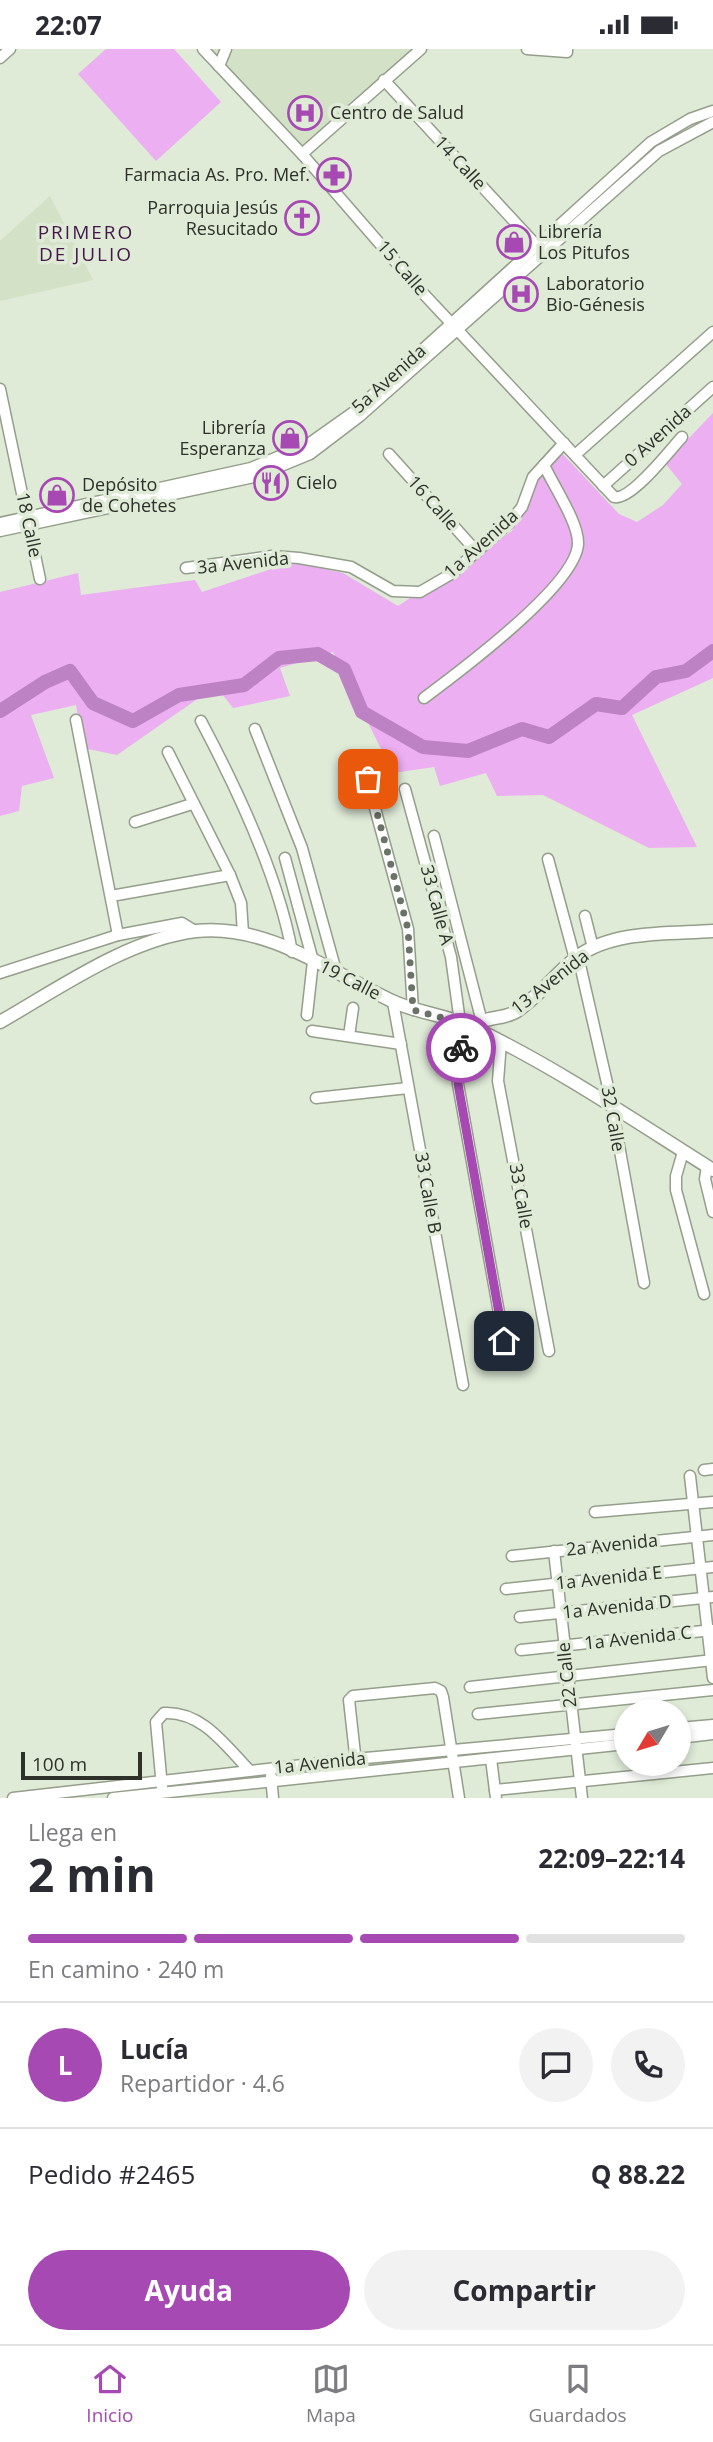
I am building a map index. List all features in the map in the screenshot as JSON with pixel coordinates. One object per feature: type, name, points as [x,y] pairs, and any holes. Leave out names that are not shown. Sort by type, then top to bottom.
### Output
[{"type":"main road","name":"19 Calle","points":[[195,931],[243,933],[272,941],[393,1002],[413,1010],[470,1024],[710,1168]]},
{"type":"main road","points":[[0,1022],[90,969],[148,944],[195,931]]},
{"type":"main road","name":"13 Avenida","points":[[470,1024],[515,1012],[593,947],[629,938],[713,931]]},
{"type":"street","points":[[0,58],[10,49]]},
{"type":"street","name":"15 Calle","points":[[203,49],[223,57],[302,155],[454,326],[603,486]]},
{"type":"street","points":[[302,155],[421,49]]},
{"type":"street","points":[[527,49],[567,50]]},
{"type":"street","name":"14 Calle","points":[[384,81],[536,245]]},
{"type":"street","name":"5a Avenida","points":[[0,523],[28,521],[254,477],[280,468],[339,435],[536,245],[651,142],[690,119],[713,111]]},
{"type":"street","name":"5a Avenida","points":[[454,326],[659,151],[713,122]]},
{"type":"street","points":[[575,455],[713,332]]},
{"type":"street","name":"0 Avenida","points":[[603,486],[713,387]]},
{"type":"street","name":"18 Calle","points":[[0,389],[40,579]]},
{"type":"street","points":[[603,486],[614,497],[622,497],[682,437]]},
{"type":"street","name":"1a Avenida","points":[[408,593],[420,592],[451,574],[477,552],[522,507],[533,477],[564,443]]},
{"type":"street","name":"16 Calle","points":[[389,454],[477,552]]},
{"type":"street","points":[[424,698],[477,659],[508,631],[576,558],[578,540],[574,526],[544,465]]},
{"type":"street","name":"5a Avenida","points":[[0,531],[28,521]]},
{"type":"street","name":"3a Avenida","points":[[186,568],[272,556],[299,558],[351,567],[393,591],[408,593]]},
{"type":"street","points":[[76,720],[118,935]]},
{"type":"street","points":[[201,721],[225,767],[267,869],[292,952]]},
{"type":"street","points":[[255,729],[302,848],[336,971]]},
{"type":"street","points":[[168,752],[230,875],[241,903],[243,933]]},
{"type":"street","points":[[368,779],[408,929],[413,1010]]},
{"type":"street","name":"33 Calle A","points":[[405,789],[470,1024],[457,1069],[458,1084],[508,1363]]},
{"type":"street","points":[[135,822],[192,804]]},
{"type":"street","points":[[435,836],[470,1024]]},
{"type":"street","points":[[285,858],[313,961],[307,1015]]},
{"type":"street","name":"32 Calle","points":[[548,859],[577,958],[610,1107],[644,1283]]},
{"type":"street","points":[[111,896],[230,875]]},
{"type":"street","points":[[585,916],[593,947]]},
{"type":"street","name":"19 Calle","points":[[0,973],[118,935],[167,923],[182,923],[195,931]]},
{"type":"street","name":"33 Calle B","points":[[393,1002],[463,1385]]},
{"type":"street","points":[[349,1036],[353,1008]]},
{"type":"street","points":[[312,1031],[401,1044]]},
{"type":"street","name":"33 Calle","points":[[501,1042],[498,1081],[549,1351]]},
{"type":"street","points":[[316,1098],[408,1088]]},
{"type":"street","points":[[683,1152],[676,1177],[676,1191],[704,1294]]},
{"type":"street","points":[[710,1168],[705,1179],[713,1212]]},
{"type":"street","points":[[690,1476],[701,1569],[708,1597],[713,1678]]},
{"type":"street","points":[[595,1512],[713,1502]]},
{"type":"street","name":"2a Avenida","points":[[512,1556],[713,1535]]},
{"type":"street","name":"22 Calle","points":[[554,1552],[582,1798]]},
{"type":"street","name":"1a Avenida E","points":[[506,1589],[713,1567]]},
{"type":"street","name":"1a Avenida D","points":[[520,1617],[708,1597]]},
{"type":"street","name":"1a Avenida C","points":[[521,1650],[710,1630]]},
{"type":"street","points":[[470,1687],[712,1660]]},
{"type":"street","points":[[357,1772],[349,1705],[354,1696],[435,1688],[441,1691],[459,1798]]},
{"type":"street","points":[[478,1714],[713,1690]]},
{"type":"street","points":[[162,1793],[156,1722],[164,1713],[183,1712],[195,1718],[250,1771]]},
{"type":"street","points":[[691,1727],[713,1725]]},
{"type":"street","points":[[691,1737],[713,1734]]},
{"type":"street","name":"1a Avenida","points":[[113,1798],[491,1759],[614,1737]]},
{"type":"street","name":"1a Avenida","points":[[13,1798],[87,1794],[162,1781],[451,1750],[614,1744]]},
{"type":"street","points":[[491,1759],[496,1794],[580,1781],[713,1768]]},
{"type":"street","points":[[271,1769],[273,1798]]},
{"type":"shaded area","points":[[106,49],[174,49],[221,102],[156,161],[78,74]]},
{"type":"shaded area","name":"Centro de Salud","points":[[210,49],[420,49],[302,149]]},
{"type":"shaded area","points":[[50,196],[93,280],[0,301],[0,241]]},
{"type":"shaded area","points":[[713,413],[713,678],[632,715],[697,847],[649,848],[543,795],[497,796],[486,773],[440,786],[434,767],[393,773],[333,652],[280,668],[290,696],[233,708],[216,686],[117,755],[83,748],[76,705],[31,715],[54,778],[22,786],[19,811],[0,816],[0,592],[78,573],[81,595],[195,580],[202,592],[292,562],[343,573],[398,606],[512,531],[537,477],[560,451],[619,514],[637,522],[663,505],[682,484],[665,463]]},
{"type":"waterway","points":[[0,711],[45,682],[70,671],[93,703],[133,721],[179,695],[244,685],[279,658],[318,654],[344,669],[362,712],[423,747],[468,751],[522,729],[549,737],[596,704],[622,708],[656,677],[686,671],[713,651]]},
{"type":"way so far","points":[[368,779],[408,929],[413,1010],[466,1024],[461,1048]]},
{"type":"place","name":"Centro de Salud","points":[[305,113]]},
{"type":"place","name":"Farmacia As. Pro. Mef.","points":[[334,175]]},
{"type":"place","name":"Parroquia Jesús Resucitado","points":[[302,218]]},
{"type":"place","name":"Librería Los Pitufos","points":[[514,242]]},
{"type":"place","name":"Laboratorio Bio-Génesis","points":[[521,294]]},
{"type":"place","name":"Librería Esperanza","points":[[290,438]]},
{"type":"place","name":"Cielo","points":[[271,483]]},
{"type":"place","name":"Depósito de Cohetes","points":[[57,495]]},
{"type":"district","name":"PRIMERO DE JULIO","points":[[86,243]]},
{"type":"route","points":[[461,1048],[457,1069],[458,1084],[504,1341]]}]
